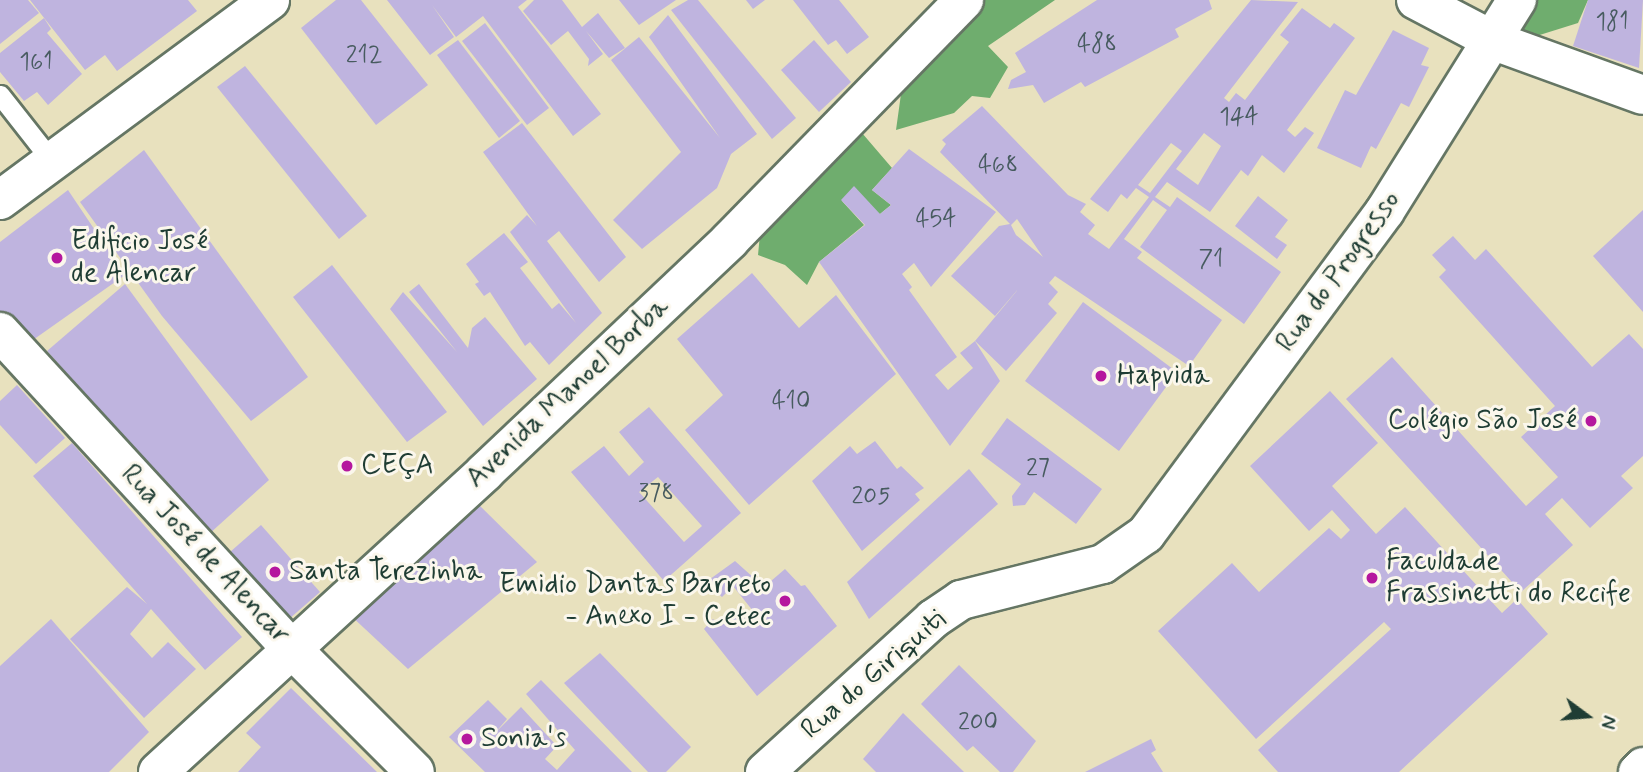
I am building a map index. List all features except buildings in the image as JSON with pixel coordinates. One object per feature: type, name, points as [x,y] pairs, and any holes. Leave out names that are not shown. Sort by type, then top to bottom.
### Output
[{"type":"street","points":[[0,200],[270,0]]},
{"type":"street","name":"Avenida Manoel Borba","points":[[158,772],[485,472],[730,240],[964,0]]},
{"type":"street","points":[[1416,0],[1494,41],[1643,95]]},
{"type":"street","name":"Rua do Progresso","points":[[1146,534],[1385,211],[1494,41],[1517,0]]},
{"type":"street","name":"Rua José de Alencar","points":[[0,332],[291,648],[415,772]]},
{"type":"street","name":"Rua do Giriquiti","points":[[765,772],[933,619],[961,600],[1103,564],[1146,534]]},
{"type":"street","points":[[1638,772],[1643,767]]},
{"type":"lane","points":[[0,95],[52,161]]},
{"type":"green space","points":[[980,0],[1055,0],[988,46],[1008,67],[990,98],[972,96],[954,113],[896,130],[901,94],[895,80]]},
{"type":"green space","points":[[1526,0],[1588,0],[1578,23],[1530,38],[1513,28]]},
{"type":"green space","points":[[843,132],[862,133],[892,168],[872,190],[891,205],[880,214],[842,201],[864,225],[819,262],[807,285],[785,265],[758,255],[760,234]]},
{"type":"place","name":"Edificio José de Alencar","points":[[57,258]]},
{"type":"place","name":"Hapvida","points":[[1101,376]]},
{"type":"place","name":"Colégio São José","points":[[1591,421]]},
{"type":"place","name":"CEÇA","points":[[347,466]]},
{"type":"place","name":"Santa Terezinha","points":[[275,572]]},
{"type":"place","name":"Faculdade Frassinetti do Recife","points":[[1372,578]]},
{"type":"place","name":"Emidio Dantas Barreto - Anexo I - Cetec","points":[[785,601]]},
{"type":"place","name":"Sonia's","points":[[467,739]]}]
